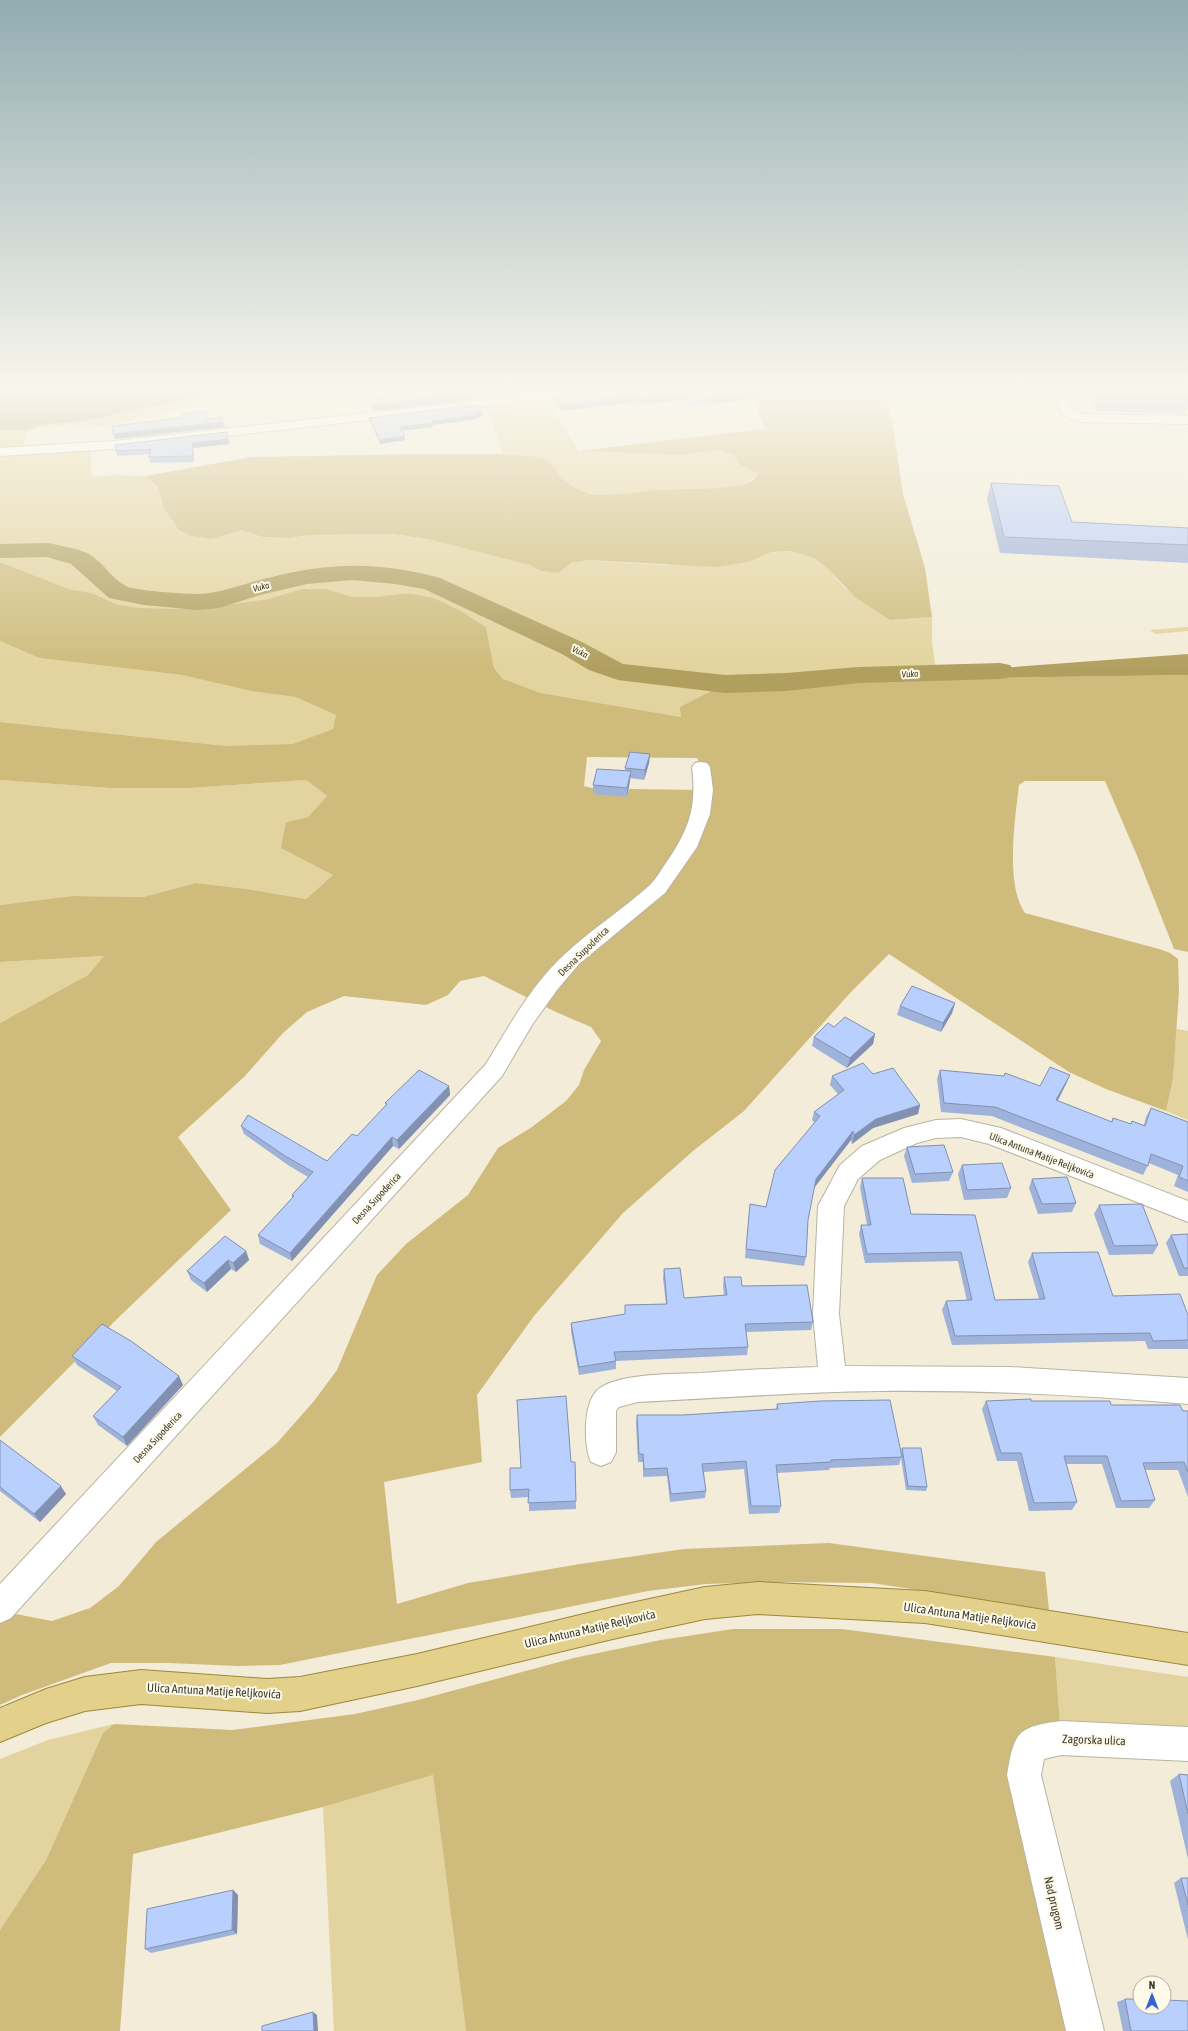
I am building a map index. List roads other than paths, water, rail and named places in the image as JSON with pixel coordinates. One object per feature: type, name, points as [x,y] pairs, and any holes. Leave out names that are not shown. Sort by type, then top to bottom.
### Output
[{"type":"main road","name":"Ulica Antuna Matije Reljkovića","points":[[0,1725],[46,1706],[85,1694],[141,1687],[267,1696],[300,1694],[417,1670],[617,1622],[705,1603],[758,1598],[925,1606],[1136,1642],[1188,1649]]},
{"type":"street","name":"Desna Supoderica","points":[[0,1607],[494,1070],[524,1019],[549,985],[572,959],[658,888],[687,847],[701,814],[704,790],[701,767]]},
{"type":"street","name":"Ulica Antuna Matije Reljkovića","points":[[834,1379],[826,1314],[831,1206],[849,1172],[871,1153],[912,1135],[936,1129],[961,1128],[993,1136],[1188,1212]]},
{"type":"street","points":[[601,1452],[602,1407],[610,1397],[638,1389],[834,1379],[968,1378],[1102,1383],[1188,1391]]},
{"type":"street","name":"Zagorska ulica","points":[[1024,1775],[1028,1749],[1040,1741],[1061,1738],[1188,1744]]},
{"type":"street","name":"Nad prugom","points":[[1024,1775],[1084,2031]]},
{"type":"waterway","name":"Vuka","points":[[0,551],[48,550],[80,559],[118,593],[197,602],[219,600],[252,589],[307,576],[352,572],[395,576],[431,583],[572,648],[599,664],[618,672],[725,684],[786,682],[859,675],[1000,671]]}]
